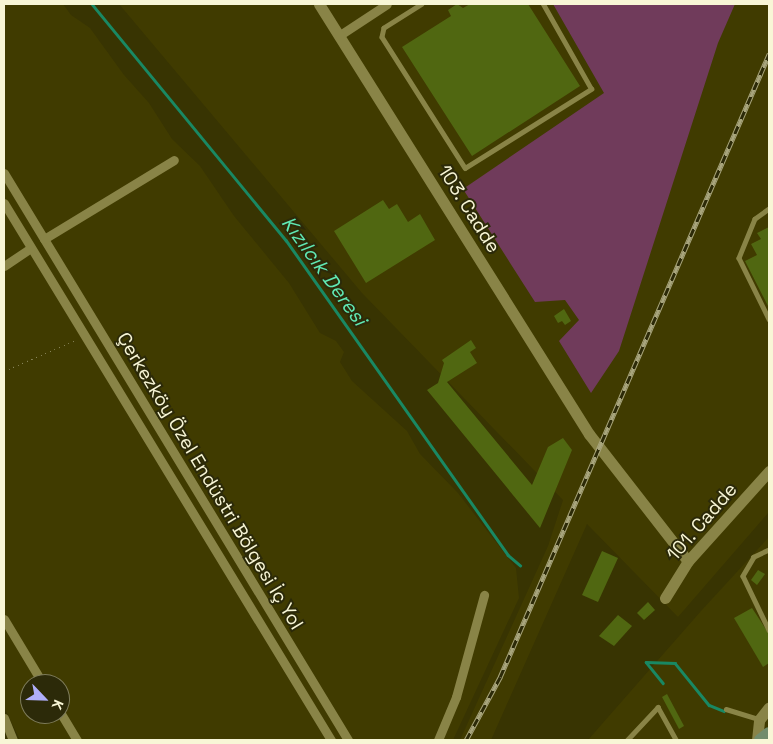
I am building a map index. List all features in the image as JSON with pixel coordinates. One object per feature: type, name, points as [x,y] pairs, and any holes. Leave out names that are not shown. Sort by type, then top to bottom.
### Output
[{"type":"main road","points":[[758,740],[769,734]]},
{"type":"street","name":"103. Cadde","points":[[319,4],[589,434],[688,561]]},
{"type":"street","points":[[340,35],[387,4]]},
{"type":"street","points":[[44,239],[174,160]]},
{"type":"street","name":"Çerkezköy Özel Endüstri Bölgesi İç Yol","points":[[4,173],[348,740]]},
{"type":"street","name":"Çerkezköy Özel Endüstri Bölgesi İç Yol","points":[[4,203],[331,740]]},
{"type":"street","points":[[4,266],[31,248]]},
{"type":"street","name":"101. Cadde","points":[[665,598],[688,561],[769,471]]},
{"type":"street","points":[[438,740],[456,697],[484,595]]},
{"type":"street","points":[[4,618],[37,674]]},
{"type":"street","points":[[758,740],[759,720],[769,707]]},
{"type":"street","points":[[4,718],[13,740]]},
{"type":"street","points":[[67,724],[77,740]]},
{"type":"lane","points":[[422,4],[384,28],[382,37],[465,168],[591,89],[543,4]]},
{"type":"lane","points":[[769,210],[755,219],[739,258],[769,319]]},
{"type":"lane","points":[[769,550],[754,557],[743,576],[769,630]]},
{"type":"lane","points":[[627,740],[658,707],[676,740]]},
{"type":"lane","points":[[726,710],[759,720]]},
{"type":"path","points":[[4,371],[76,340]]},
{"type":"shaded area","points":[[4,4],[63,4],[71,15],[90,28],[124,75],[149,103],[172,139],[200,166],[234,216],[289,283],[320,333],[336,341],[344,352],[340,362],[352,381],[407,431],[420,454],[458,493],[516,568],[519,598],[453,740],[20,740],[4,707]]},
{"type":"shaded area","points":[[119,4],[769,4],[769,512],[678,617],[587,524],[491,740],[460,740],[548,546],[563,500],[362,293]]},
{"type":"shaded area","points":[[553,4],[735,4],[718,43],[619,351],[591,393],[559,341],[579,320],[565,300],[535,302],[463,189],[604,93]]},
{"type":"shaded area","points":[[769,537],[769,740],[588,740],[701,611]]},
{"type":"building","points":[[457,4],[463,8],[470,4],[528,4],[580,86],[472,156],[402,47],[451,16],[448,10]]},
{"type":"building","points":[[383,200],[389,209],[397,204],[408,222],[420,214],[435,240],[366,283],[334,231]]},
{"type":"building","points":[[769,227],[769,308],[745,261],[757,255],[751,244],[761,239],[757,233]]},
{"type":"building","points":[[564,309],[571,321],[565,325],[562,321],[558,323],[554,316]]},
{"type":"building","points":[[471,340],[476,348],[470,352],[477,363],[447,382],[532,485],[548,447],[563,438],[572,450],[540,528],[427,390],[438,383],[444,363],[442,360]]},
{"type":"building","points":[[602,551],[618,558],[598,602],[582,595]]},
{"type":"building","points":[[758,570],[765,574],[757,585],[751,580]]},
{"type":"building","points":[[648,602],[655,610],[644,620],[637,613]]},
{"type":"building","points":[[752,608],[769,634],[769,663],[763,667],[734,618]]},
{"type":"building","points":[[618,615],[632,626],[614,646],[599,636]]},
{"type":"building","points":[[667,694],[684,726],[679,729],[662,697]]},
{"type":"waterway","name":"Kızılcık Deresi","points":[[92,4],[286,240],[508,555],[520,565]]},
{"type":"waterway","points":[[646,662],[675,663],[709,705],[724,711]]},
{"type":"waterway","name":"Kızılcık Deresi","points":[[646,662],[663,683]]},
{"type":"railway","points":[[466,740],[500,677],[769,54]]}]
